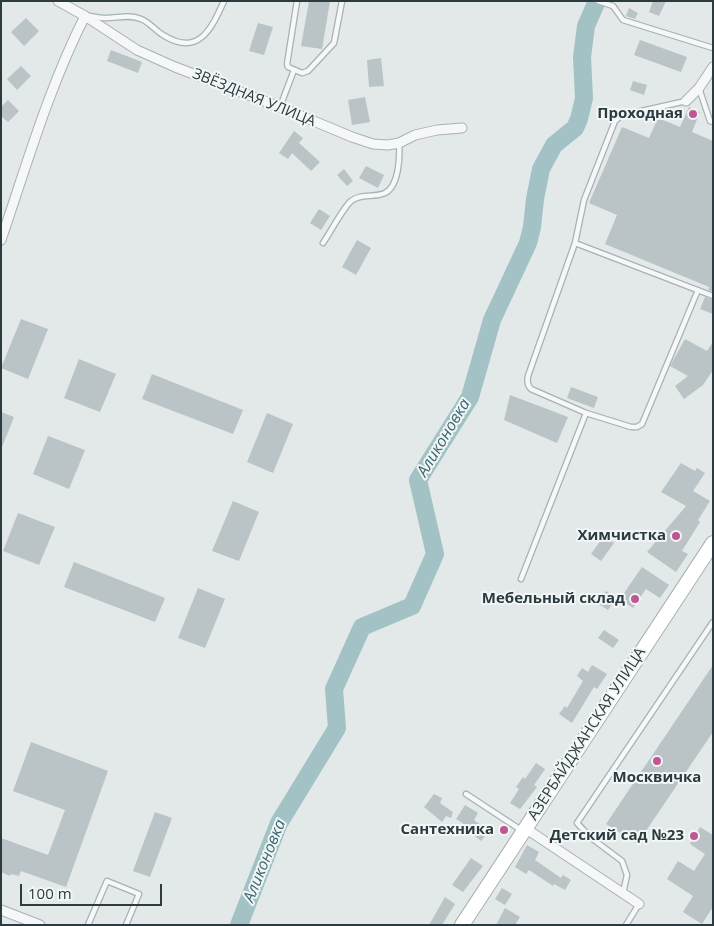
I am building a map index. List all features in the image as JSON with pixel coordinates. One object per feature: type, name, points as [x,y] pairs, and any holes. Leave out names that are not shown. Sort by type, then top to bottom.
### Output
[{"type":"main road","name":"АЗЕРБАЙДЖАНСКАЯ УЛИЦА","points":[[462,925],[713,543]]},
{"type":"street","name":"ЗВЁЗДНАЯ УЛИЦА","points":[[58,1],[137,50],[352,138],[373,144],[388,145],[399,143],[415,135],[437,130],[462,128]]},
{"type":"street","points":[[1,240],[47,102],[66,53],[85,16]]},
{"type":"street","points":[[686,101],[699,88],[713,67]]},
{"type":"street","points":[[524,829],[639,904]]},
{"type":"street","points":[[1,910],[40,925]]},
{"type":"lane","points":[[85,16],[107,18],[127,16],[141,19],[173,40],[189,43],[202,38],[212,28],[224,1]]},
{"type":"lane","points":[[297,1],[286,62],[288,67],[305,73],[334,43],[342,1]]},
{"type":"lane","points":[[598,1],[613,6],[623,20],[713,48]]},
{"type":"lane","points":[[280,107],[294,70]]},
{"type":"lane","points":[[699,88],[710,121],[713,122]]},
{"type":"lane","points":[[686,101],[621,116],[615,122],[584,200],[575,243],[527,381],[531,389],[586,413],[631,427],[637,427],[642,424],[698,290]]},
{"type":"lane","points":[[323,243],[351,201],[361,196],[384,193],[392,187],[400,155],[399,143]]},
{"type":"lane","points":[[575,243],[713,296]]},
{"type":"lane","points":[[521,579],[586,413]]},
{"type":"lane","points":[[622,893],[627,875],[622,861],[590,837],[577,824],[713,622]]},
{"type":"lane","points":[[466,794],[524,829]]},
{"type":"lane","points":[[88,925],[107,881],[139,894],[126,925]]},
{"type":"lane","points":[[626,925],[639,904]]},
{"type":"building","points":[[309,1],[330,1],[322,49],[301,46]]},
{"type":"building","points":[[653,1],[666,1],[659,16],[649,12]]},
{"type":"building","points":[[629,8],[638,13],[635,19],[626,16]]},
{"type":"building","points":[[26,18],[39,31],[24,46],[11,32]]},
{"type":"building","points":[[258,23],[273,27],[264,55],[249,51]]},
{"type":"building","points":[[640,40],[687,57],[681,72],[634,55]]},
{"type":"building","points":[[111,50],[142,62],[138,73],[107,61]]},
{"type":"building","points":[[381,58],[384,86],[369,87],[367,60]]},
{"type":"building","points":[[21,66],[31,76],[17,90],[7,79]]},
{"type":"building","points":[[633,81],[647,85],[644,95],[630,90]]},
{"type":"building","points":[[365,97],[370,122],[352,125],[348,100]]},
{"type":"building","points":[[8,100],[19,111],[8,122],[1,116],[1,107]]},
{"type":"building","points":[[689,107],[700,112],[692,132],[713,141],[713,292],[708,290],[709,287],[605,244],[617,215],[589,203],[622,127],[649,138],[658,118],[680,127]]},
{"type":"building","points":[[294,131],[303,138],[299,143],[320,162],[311,171],[292,153],[288,159],[279,153]]},
{"type":"building","points":[[366,166],[384,175],[378,188],[359,178]]},
{"type":"building","points":[[344,169],[353,181],[347,186],[337,175]]},
{"type":"building","points":[[319,209],[330,216],[321,230],[310,223]]},
{"type":"building","points":[[357,240],[371,248],[356,275],[342,267]]},
{"type":"building","points":[[705,297],[713,300],[713,314],[700,309]]},
{"type":"building","points":[[21,319],[48,329],[28,379],[1,368]]},
{"type":"building","points":[[685,339],[707,351],[713,342],[713,370],[703,385],[684,399],[675,386],[688,376],[670,366]]},
{"type":"building","points":[[79,359],[116,374],[100,412],[64,398]]},
{"type":"building","points":[[152,374],[243,410],[233,434],[142,399]]},
{"type":"building","points":[[571,387],[598,397],[594,408],[567,398]]},
{"type":"building","points":[[510,395],[568,417],[557,443],[504,420]]},
{"type":"building","points":[[1,412],[14,417],[2,447],[1,447]]},
{"type":"building","points":[[267,413],[293,424],[273,473],[247,462]]},
{"type":"building","points":[[48,436],[85,450],[69,489],[33,474]]},
{"type":"building","points":[[681,463],[695,471],[697,468],[705,473],[693,491],[710,501],[698,520],[700,522],[682,551],[688,554],[676,572],[647,552],[686,506],[661,492]]},
{"type":"building","points":[[233,501],[259,512],[239,561],[212,551]]},
{"type":"building","points":[[18,513],[55,527],[39,565],[3,551]]},
{"type":"building","points":[[604,536],[614,543],[601,561],[591,554]]},
{"type":"building","points":[[74,562],[165,598],[155,622],[64,587]]},
{"type":"building","points":[[642,567],[669,585],[660,598],[646,589],[633,608],[620,599]]},
{"type":"building","points":[[198,588],[225,599],[205,648],[178,638]]},
{"type":"building","points":[[606,591],[616,598],[608,610],[597,603]]},
{"type":"building","points":[[604,630],[619,640],[613,648],[598,638]]},
{"type":"building","points":[[592,665],[607,674],[597,689],[594,687],[572,723],[559,714],[565,706],[567,708],[583,681],[577,676],[582,668],[588,672]]},
{"type":"building","points":[[713,665],[713,732],[637,844],[606,824]]},
{"type":"building","points":[[31,742],[108,771],[66,887],[21,871],[19,876],[11,874],[10,876],[1,872],[1,838],[48,855],[65,810],[13,791]]},
{"type":"building","points":[[536,763],[545,769],[534,785],[537,787],[520,809],[510,803],[519,789],[516,787],[523,777],[525,779]]},
{"type":"building","points":[[434,794],[442,798],[440,803],[453,812],[451,818],[446,816],[442,822],[424,807]]},
{"type":"building","points":[[465,805],[478,813],[474,820],[489,831],[481,841],[471,833],[473,830],[456,819]]},
{"type":"building","points":[[155,812],[172,818],[150,877],[133,871]]},
{"type":"building","points":[[700,827],[713,835],[713,907],[702,924],[683,912],[693,896],[667,879],[678,861],[694,871],[705,854],[690,844]]},
{"type":"building","points":[[527,845],[539,852],[535,860],[561,878],[563,875],[571,880],[565,890],[554,884],[553,886],[529,870],[526,874],[515,867]]},
{"type":"building","points":[[471,858],[483,866],[463,892],[452,885]]},
{"type":"building","points":[[502,888],[512,894],[505,905],[495,899]]},
{"type":"building","points":[[445,897],[455,904],[442,925],[429,925]]},
{"type":"building","points":[[505,908],[520,917],[515,925],[496,925]]},
{"type":"waterway","name":"Аликоновка","points":[[239,925],[279,823],[337,728],[334,689],[362,627],[412,606],[435,554],[418,480],[470,397],[492,320],[528,243],[541,169],[554,145],[575,128],[579,119],[584,98],[582,57],[586,26],[597,1]]},
{"type":"place","name":"Проходная","points":[[693,114]]},
{"type":"place","name":"Химчистка","points":[[676,536]]},
{"type":"place","name":"Мебельный склад","points":[[635,599]]},
{"type":"place","name":"Москвичка","points":[[657,761]]},
{"type":"place","name":"Сантехника","points":[[504,830]]},
{"type":"place","name":"Детский сад №23","points":[[694,836]]}]
